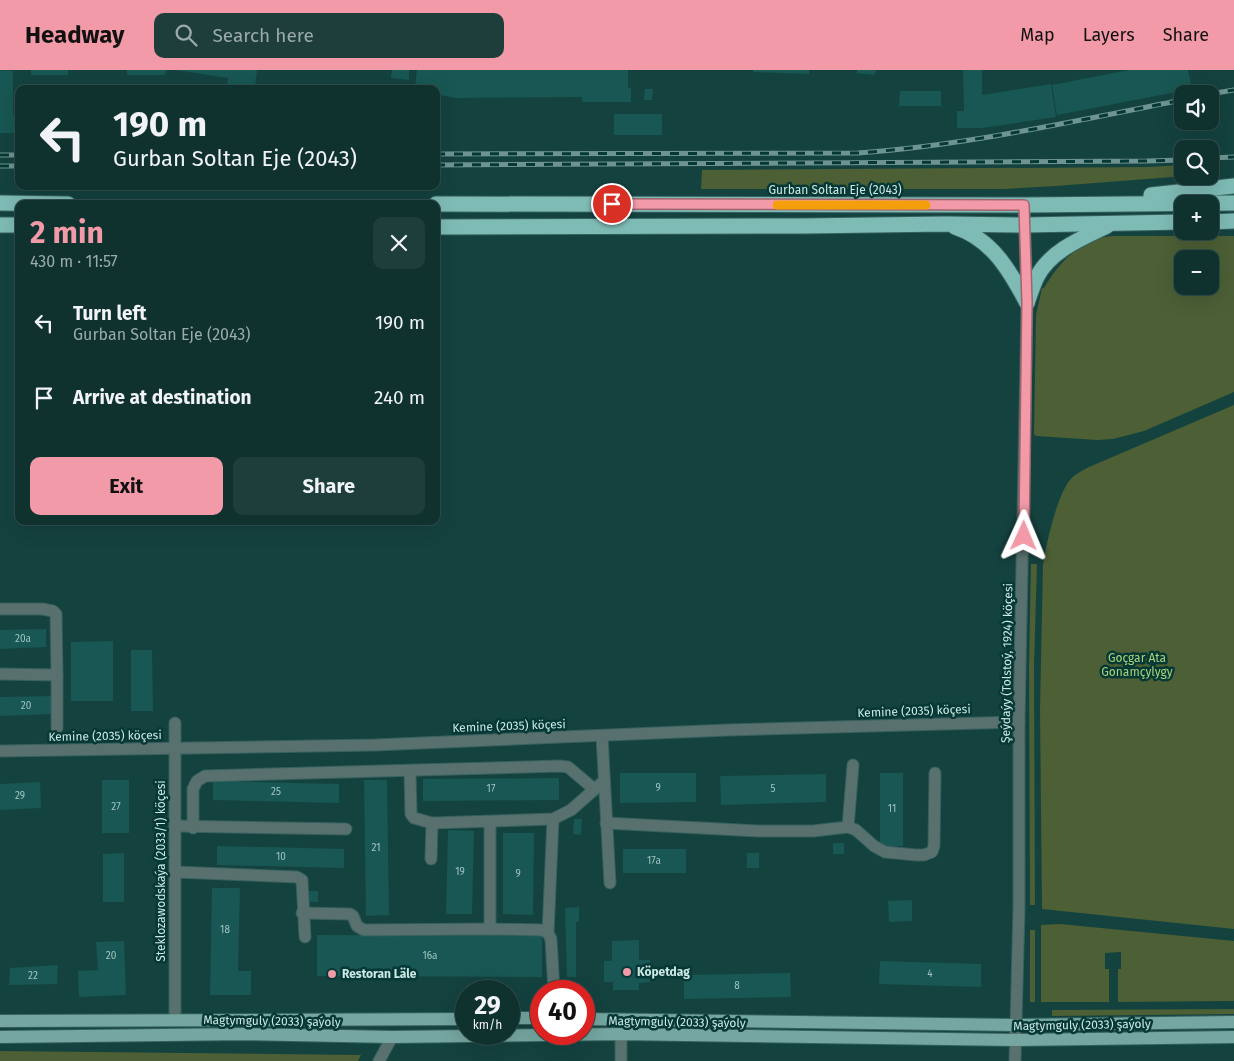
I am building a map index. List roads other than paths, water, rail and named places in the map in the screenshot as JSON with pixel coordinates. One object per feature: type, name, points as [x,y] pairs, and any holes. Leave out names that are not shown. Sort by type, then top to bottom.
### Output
[{"type":"highway","points":[[1066,204],[1234,186]]},
{"type":"highway","points":[[0,203],[15,203]]},
{"type":"highway","name":"Gurban Soltan Eje (2043)","points":[[440,204],[1024,205],[1234,203]]},
{"type":"highway","points":[[440,227],[1025,225],[1174,222]]},
{"type":"highway","points":[[1219,222],[1234,222]]},
{"type":"highway","points":[[945,224],[969,233],[998,256],[1011,273],[1027,303]]},
{"type":"highway","points":[[1027,303],[1037,276],[1053,256],[1074,242],[1111,224]]},
{"type":"highway","points":[[0,225],[15,225]]},
{"type":"main road","name":"Magtymguly (2033) şaýoly","points":[[0,1021],[455,1019]]},
{"type":"main road","name":"Magtymguly (2033) şaýoly","points":[[595,1019],[1015,1025],[1234,1022]]},
{"type":"main road","name":"Magtymguly (2033) şaýoly","points":[[0,1037],[245,1034],[392,1037],[621,1034],[1014,1040],[1234,1037]]},
{"type":"street","name":"Şeýdaýy (Tolstoý, 1924) köçesi","points":[[1015,1061],[1014,1040],[1019,909],[1019,722],[1027,303],[1024,205]]},
{"type":"street","points":[[0,609],[42,609],[53,611],[56,614],[57,728]]},
{"type":"street","points":[[0,674],[57,675]]},
{"type":"street","name":"Kemine (2035) köçesi","points":[[0,751],[375,745],[1019,722]]},
{"type":"street","name":"Steklozawodskaýa (2033/1) köçesi","points":[[175,723],[175,1020]]},
{"type":"street","points":[[602,736],[610,883]]},
{"type":"street","points":[[848,827],[852,765]]},
{"type":"street","points":[[193,828],[193,788],[197,781],[206,776],[410,772],[560,766],[568,767],[594,789]]},
{"type":"street","points":[[410,772],[411,814],[414,818],[432,823],[552,819],[570,810],[604,780]]},
{"type":"street","points":[[606,823],[758,831],[813,831],[848,827],[856,830],[874,846],[886,852],[924,855],[932,852],[935,833],[935,774]]},
{"type":"street","points":[[552,819],[548,933],[553,980]]},
{"type":"street","points":[[490,822],[490,929]]},
{"type":"street","points":[[431,859],[432,823]]},
{"type":"street","points":[[175,826],[193,828],[346,829]]},
{"type":"street","points":[[175,872],[297,877],[302,880],[302,913],[305,937]]},
{"type":"street","points":[[302,913],[350,914],[353,916],[357,926],[364,930],[490,929],[542,930],[548,933]]},
{"type":"street","points":[[621,1034],[621,1061]]},
{"type":"street","points":[[378,1061],[392,1037]]},
{"type":"railway","points":[[1219,92],[1234,90]]},
{"type":"railway","points":[[440,154],[858,153],[981,138],[1174,102]]},
{"type":"railway","points":[[0,155],[15,155]]},
{"type":"railway","points":[[1219,158],[1234,157]]},
{"type":"railway","points":[[440,165],[1174,160]]},
{"type":"railway","points":[[0,166],[15,166]]},
{"type":"place","name":"Köpetdag","points":[[627,972]]},
{"type":"place","name":"Restoran Läle","points":[[332,974]]},
{"type":"park label","name":"Goçgar Ata Gonamçylygy","points":[[1137,665]]}]
